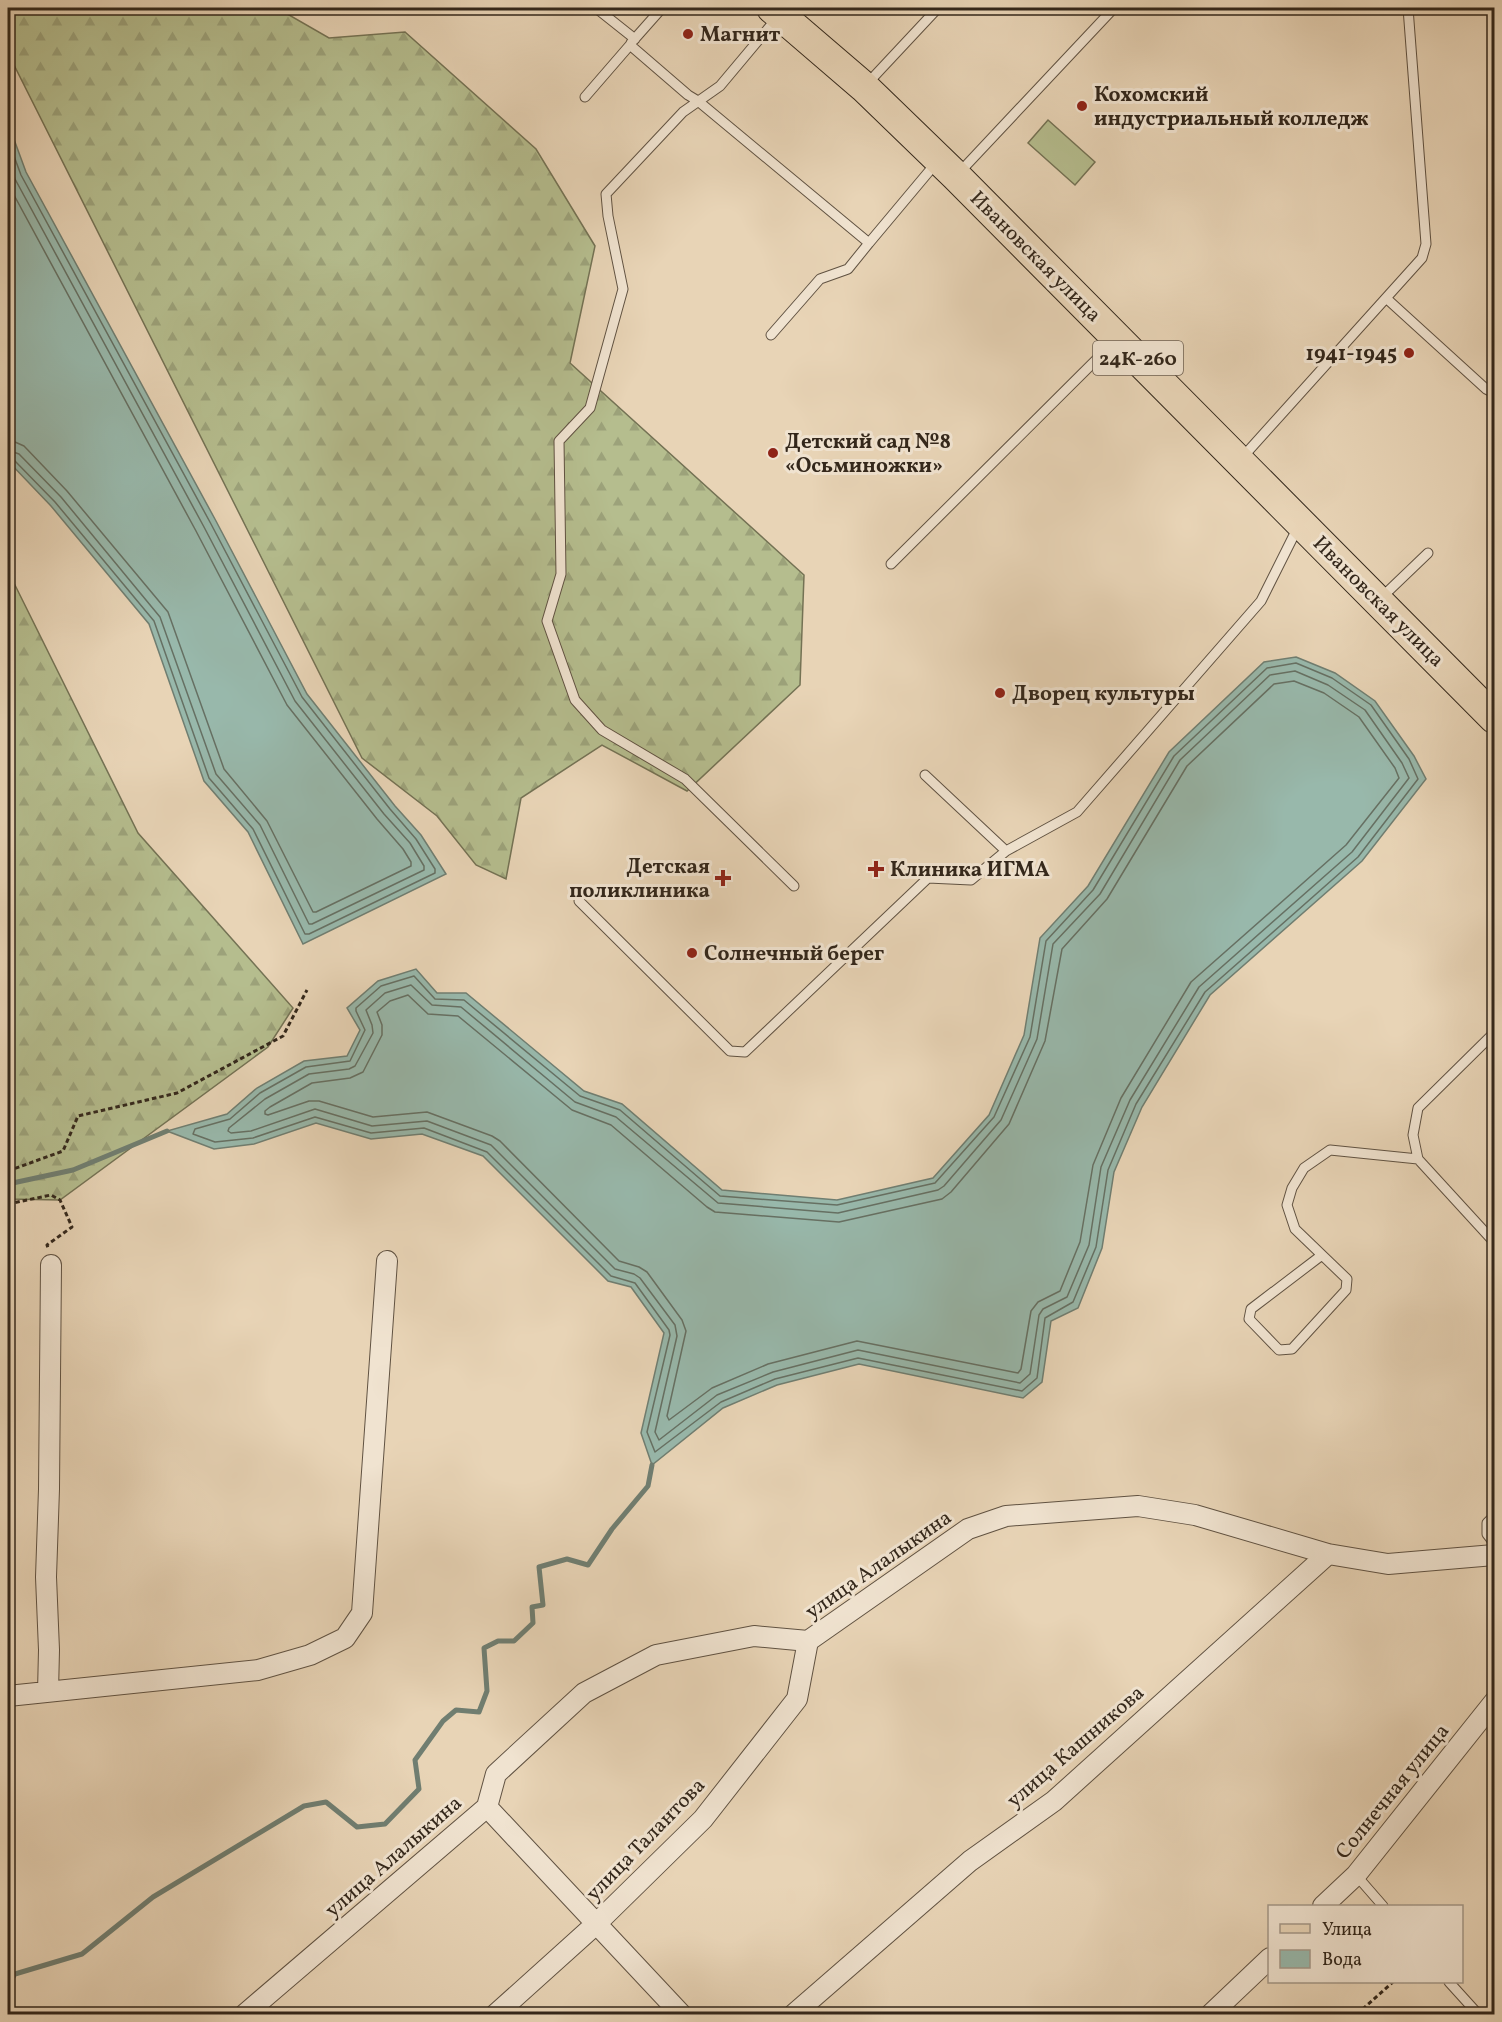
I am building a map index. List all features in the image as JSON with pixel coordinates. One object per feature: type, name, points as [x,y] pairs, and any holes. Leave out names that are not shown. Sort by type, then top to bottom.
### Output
[{"type":"main road","name":"Ивановская улица","points":[[776,11],[864,87],[948,167],[1494,718]]},
{"type":"street","points":[[8,1696],[258,1670],[310,1655],[345,1638],[362,1613],[387,1261]]},
{"type":"street","points":[[48,1692],[46,1577],[51,1265]]},
{"type":"street","name":"улица Алалыкина","points":[[245,2014],[487,1807],[496,1774],[584,1693],[656,1655],[754,1636],[808,1641],[968,1530],[1006,1516],[1138,1506],[1195,1515],[1328,1554],[1388,1564],[1494,1555]]},
{"type":"street","name":"улица Кашникова","points":[[794,2014],[970,1861],[1054,1802],[1328,1554]]},
{"type":"street","name":"улица Талантова","points":[[496,2014],[596,1924],[703,1819],[797,1699],[808,1641]]},
{"type":"street","name":"Солнечная улица","points":[[1324,1905],[1356,1875],[1494,1702]]},
{"type":"street","points":[[487,1807],[681,2014]]},
{"type":"street","points":[[1211,2014],[1268,1959]]},
{"type":"lane","points":[[596,8],[688,95],[869,243]]},
{"type":"lane","points":[[585,97],[662,8]]},
{"type":"lane","points":[[864,87],[938,8]]},
{"type":"lane","points":[[771,335],[820,279],[848,268],[869,243],[1114,8]]},
{"type":"lane","points":[[1239,461],[1422,258],[1426,244],[1408,8]]},
{"type":"lane","points":[[776,11],[720,87],[682,112],[606,194],[608,216],[623,289],[590,408],[559,441],[561,574],[547,621],[575,700],[602,730],[685,779],[794,886]]},
{"type":"lane","points":[[1386,298],[1486,389],[1494,393]]},
{"type":"lane","points":[[891,564],[1118,338]]},
{"type":"lane","points":[[579,901],[730,1051],[745,1052],[927,878],[971,880],[1006,850],[1077,812],[1261,602],[1300,522]]},
{"type":"lane","points":[[1378,601],[1428,553]]},
{"type":"lane","points":[[925,775],[1006,850]]},
{"type":"lane","points":[[1494,1033],[1418,1108],[1413,1135],[1418,1159],[1494,1242]]},
{"type":"lane","points":[[1322,1255],[1251,1308],[1249,1319],[1279,1350],[1292,1349],[1346,1290],[1347,1279],[1295,1228],[1287,1205],[1292,1188],[1304,1168],[1330,1150],[1418,1159]]},
{"type":"lane","points":[[1494,1516],[1487,1523],[1487,1534],[1494,1543]]},
{"type":"lane","points":[[1356,1875],[1382,1905]]},
{"type":"lane","points":[[1450,1983],[1478,2014]]},
{"type":"path","points":[[8,1172],[63,1151],[78,1116],[177,1093],[283,1036],[307,990]]},
{"type":"path","points":[[8,1204],[51,1195],[60,1200],[72,1227],[47,1245],[51,1265]]},
{"type":"path","points":[[1357,2014],[1392,1983]]},
{"type":"green space","points":[[8,8],[277,8],[329,38],[405,32],[536,149],[595,246],[570,363],[804,575],[800,685],[687,791],[602,745],[521,798],[506,879],[476,865],[437,816],[362,758],[8,53]]},
{"type":"green space","points":[[1048,120],[1095,162],[1075,185],[1028,143]]},
{"type":"green space","points":[[8,571],[138,833],[293,1008],[268,1047],[60,1200],[8,1199]]},
{"type":"water","points":[[8,123],[26,172],[216,521],[307,694],[395,806],[421,835],[446,874],[303,944],[248,832],[204,781],[149,624],[51,506],[8,461]]},
{"type":"water","points":[[1296,657],[1335,673],[1375,701],[1414,756],[1426,779],[1362,861],[1210,995],[1142,1107],[1114,1172],[1102,1248],[1078,1308],[1051,1321],[1042,1382],[1023,1398],[859,1364],[777,1385],[723,1408],[652,1465],[641,1433],[664,1333],[631,1287],[608,1281],[483,1156],[422,1134],[371,1139],[316,1123],[254,1144],[214,1149],[167,1131],[227,1114],[257,1088],[304,1061],[347,1056],[360,1030],[347,1008],[378,981],[416,969],[437,993],[466,993],[584,1091],[622,1104],[722,1190],[837,1200],[933,1178],[989,1115],[1024,1035],[1040,938],[1088,886],[1169,752],[1264,662]]},
{"type":"waterway","points":[[8,1184],[73,1170],[167,1131]]},
{"type":"waterway","points":[[8,1985],[15,1974],[82,1954],[153,1897],[304,1806],[326,1802],[357,1827],[385,1824],[419,1789],[415,1760],[443,1721],[456,1710],[479,1712],[487,1691],[484,1648],[498,1641],[514,1641],[533,1623],[532,1607],[543,1605],[539,1567],[567,1559],[588,1565],[612,1529],[648,1486],[652,1465]]},
{"type":"place","name":"Магнит","points":[[688,34]]},
{"type":"place","name":"Кохомский индустриальный колледж","points":[[1082,106]]},
{"type":"place","name":"1941-1945","points":[[1409,353]]},
{"type":"place","name":"Детский сад №8 «Осьминожки»","points":[[773,453]]},
{"type":"place","name":"Дворец культуры","points":[[1000,693]]},
{"type":"place","name":"Клиника ИГМА","points":[[876,869]]},
{"type":"place","name":"Детская поликлиника","points":[[723,878]]},
{"type":"place","name":"Солнечный берег","points":[[692,953]]}]
